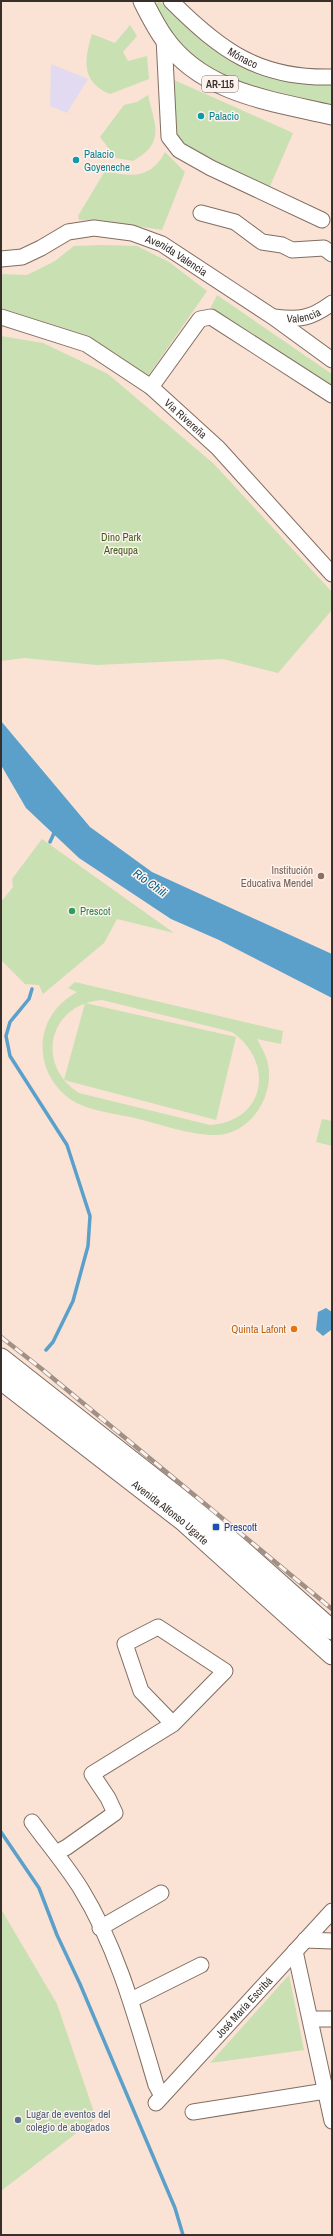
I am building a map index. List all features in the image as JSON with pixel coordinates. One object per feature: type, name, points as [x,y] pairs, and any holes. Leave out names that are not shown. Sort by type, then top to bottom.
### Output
[{"type":"main road","name":"AR-115","points":[[142,1],[164,38],[186,63],[214,82],[247,95],[332,115]]},
{"type":"main road","name":"Avenida Alfonso Ugarte","points":[[1,1358],[15,1383],[183,1521],[332,1655]]},
{"type":"main road","name":"Avenida Alfonso Ugarte","points":[[15,1383],[118,1449],[216,1528],[332,1630]]},
{"type":"street","name":"Mónaco","points":[[171,1],[202,32],[238,58],[278,72],[307,78],[332,77]]},
{"type":"street","points":[[164,38],[169,137],[179,150],[218,171],[322,220]]},
{"type":"street","points":[[201,212],[235,222],[262,242],[282,245],[292,250],[324,248],[332,254]]},
{"type":"street","name":"Avenida Valencia","points":[[1,259],[22,257],[68,232],[94,228],[132,233],[162,244],[273,317],[332,360]]},
{"type":"street","name":"Valencia","points":[[273,317],[296,319],[315,315],[332,303]]},
{"type":"street","name":"Via Rivereña","points":[[1,317],[86,344],[151,387],[218,448],[331,570]]},
{"type":"street","points":[[151,387],[200,319],[211,317],[332,395]]},
{"type":"street","points":[[56,1853],[115,1813],[108,1798],[92,1774],[173,1724],[225,1670],[158,1627],[125,1644],[141,1691],[173,1724]]},
{"type":"street","points":[[32,1822],[81,1889],[100,1928],[131,2000],[202,1965]]},
{"type":"street","points":[[100,1928],[161,1892]]},
{"type":"street","name":"José María Escribá","points":[[131,2000],[156,2084],[159,2100],[332,1911]]},
{"type":"street","points":[[332,1941],[300,1946],[311,2019],[329,2090],[332,2121]]},
{"type":"street","points":[[311,2019],[332,2019]]},
{"type":"street","points":[[193,2112],[329,2090]]},
{"type":"shaded area","points":[[51,64],[88,79],[67,113],[50,106]]},
{"type":"green space","points":[[159,1],[222,52],[259,74],[295,83],[332,83],[332,107],[254,92],[205,69],[169,34],[152,8]]},
{"type":"green space","points":[[130,25],[137,36],[123,52],[128,61],[147,56],[149,79],[110,94],[101,89],[89,77],[87,69],[87,53],[89,44],[92,34],[115,43]]},
{"type":"green space","points":[[172,79],[293,133],[268,191],[177,140],[174,124]]},
{"type":"green space","points":[[148,95],[155,124],[156,132],[154,140],[143,154],[133,161],[116,158],[100,137],[124,105],[137,102]]},
{"type":"green space","points":[[165,152],[185,172],[162,230],[99,220],[79,220],[78,216],[105,171],[132,175],[140,174],[153,167]]},
{"type":"green space","points":[[74,246],[137,246],[169,262],[207,291],[148,376],[1,311],[1,274],[27,275],[55,261]]},
{"type":"green space","points":[[217,295],[332,374],[332,389],[211,307]]},
{"type":"green space","name":"Dino Park Arequpa","points":[[1,336],[43,343],[108,374],[214,464],[332,592],[332,610],[278,673],[223,659],[97,665],[24,658],[1,661]]},
{"type":"green space","name":"Prescot","points":[[42,839],[174,933],[117,919],[104,943],[43,994],[39,985],[25,984],[1,960],[1,902],[13,887],[12,879]]},
{"type":"green space","points":[[75,982],[283,1031],[281,1044],[257,1039],[267,1059],[269,1068],[268,1084],[261,1106],[246,1123],[237,1130],[227,1134],[205,1135],[99,1111],[73,1101],[57,1087],[50,1076],[45,1065],[43,1053],[45,1029],[50,1017],[62,1003],[77,992],[68,988]],"holes":[[[102,1000],[232,1032],[246,1044],[255,1059],[259,1074],[258,1088],[253,1102],[243,1113],[229,1121],[210,1125],[79,1093],[65,1081],[56,1067],[53,1052],[54,1038],[59,1024],[69,1012],[84,1004]]]},
{"type":"green space","points":[[85,1003],[236,1037],[216,1120],[64,1080]]},
{"type":"green space","points":[[322,1119],[332,1121],[332,1146],[316,1142]]},
{"type":"green space","points":[[1,1909],[57,2004],[96,2118],[1,2191]]},
{"type":"green space","points":[[289,1975],[304,2050],[210,2063]]},
{"type":"water","name":"Río Chili","points":[[1,721],[90,827],[152,872],[332,954],[332,998],[219,940],[171,919],[79,858],[26,808],[1,765]]},
{"type":"water","points":[[326,1308],[332,1312],[331,1330],[323,1336],[316,1330],[318,1312]]},
{"type":"waterway","points":[[50,842],[55,831]]},
{"type":"waterway","points":[[32,989],[29,999],[10,1022],[6,1036],[10,1056],[67,1145],[90,1216],[88,1246],[73,1301],[53,1342],[46,1350]]},
{"type":"waterway","points":[[1,1832],[39,1888],[57,1935],[80,1984],[175,2208],[183,2235]]},
{"type":"railway","points":[[1,1337],[332,1609]]},
{"type":"place","name":"Palacio","points":[[201,116]]},
{"type":"place","name":"Palacio Goyeneche","points":[[76,160]]},
{"type":"place","name":"Institución Educativa Mendel","points":[[321,876]]},
{"type":"place","name":"Prescot","points":[[72,911]]},
{"type":"place","name":"Quinta Lafont","points":[[294,1329]]},
{"type":"place","name":"Prescott","points":[[216,1527]]},
{"type":"place","name":"Lugar de eventos del colegio de abogados","points":[[18,2120]]}]
